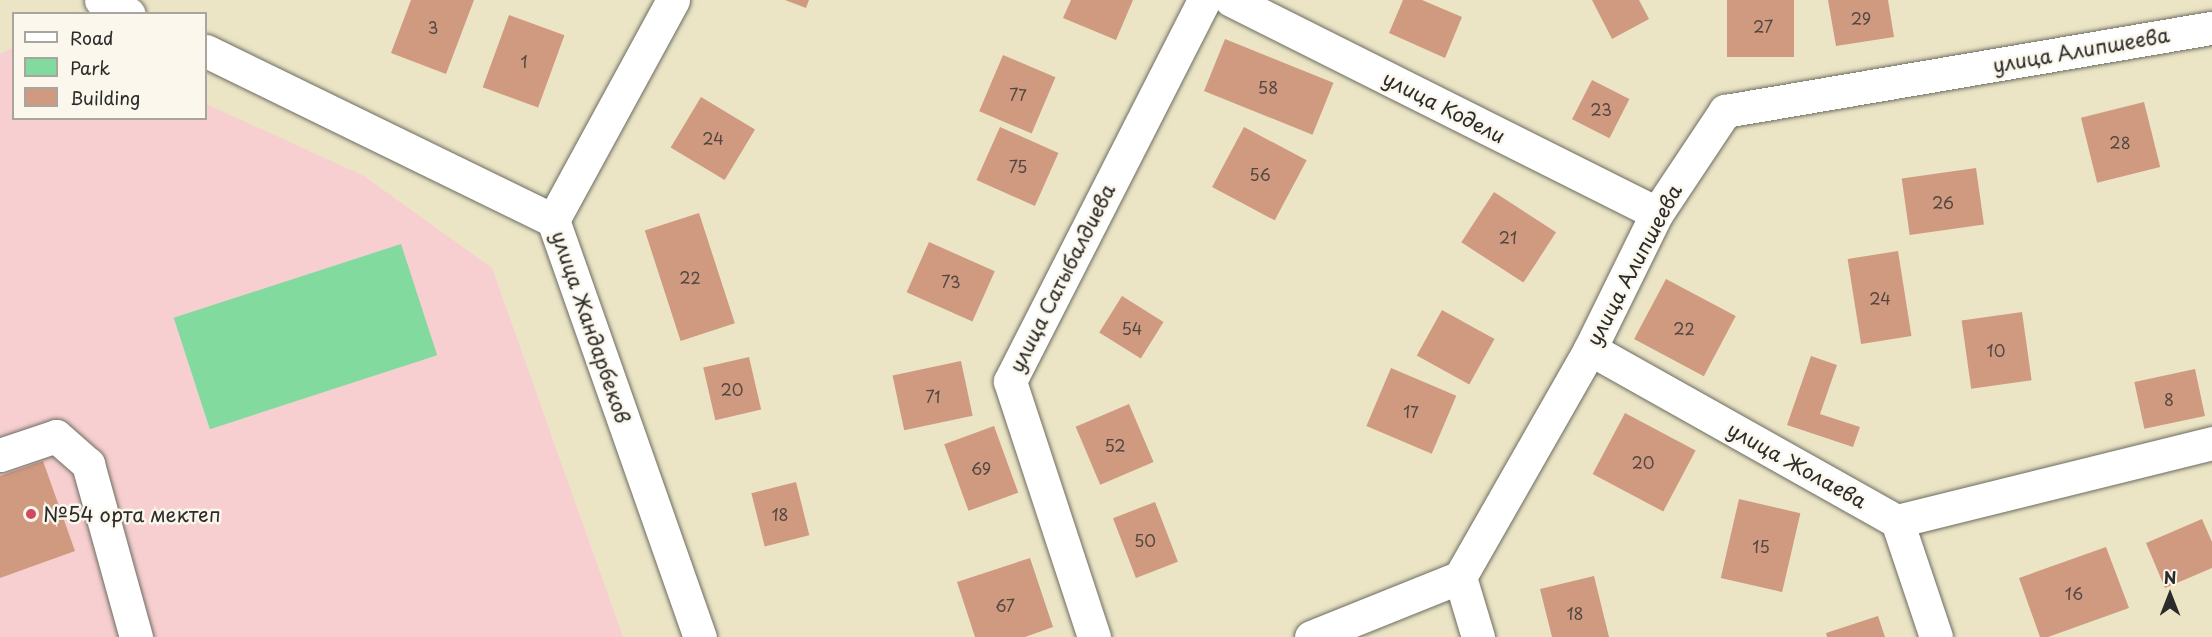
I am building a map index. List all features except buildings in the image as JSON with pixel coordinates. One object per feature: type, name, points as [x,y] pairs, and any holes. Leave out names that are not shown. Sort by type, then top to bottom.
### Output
[{"type":"street","points":[[101,0],[125,12]]},
{"type":"street","name":"улица Жандарбеков","points":[[673,0],[553,220],[700,637]]},
{"type":"street","name":"улица Сатыбалдиева","points":[[1094,637],[1010,381],[1204,0]]},
{"type":"street","name":"улица Кодели","points":[[1231,0],[1657,213]]},
{"type":"street","name":"улица Алипшеева","points":[[1460,577],[1590,349],[1657,213],[1725,111],[2212,28]]},
{"type":"street","points":[[207,51],[553,220]]},
{"type":"street","name":"улица Жолаева","points":[[1590,349],[1897,521]]},
{"type":"street","points":[[0,455],[56,436],[88,464],[136,637]]},
{"type":"street","points":[[1936,637],[1897,521],[2212,443]]},
{"type":"street","points":[[1311,637],[1460,577],[1478,637]]},
{"type":"shaded area","points":[[12,48],[12,120],[207,120],[207,104],[364,176],[492,268],[623,637],[0,637],[0,54]]},
{"type":"green space","points":[[401,244],[437,355],[210,429],[174,318]]},
{"type":"place","name":"№54 орта мектеп","points":[[31,514]]}]
